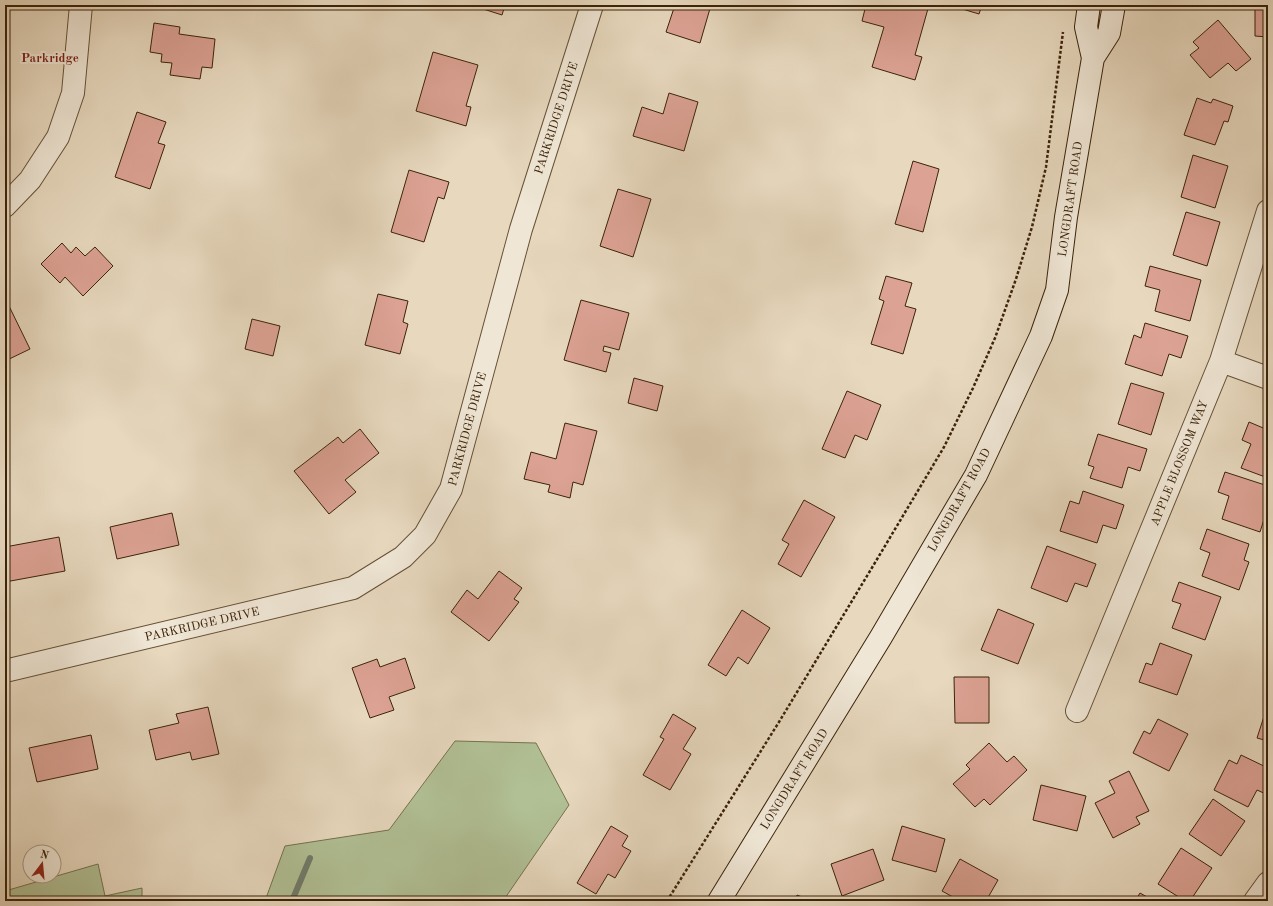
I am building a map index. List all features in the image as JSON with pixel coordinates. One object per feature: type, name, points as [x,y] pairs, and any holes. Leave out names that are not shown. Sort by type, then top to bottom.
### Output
[{"type":"street","points":[[5,206],[30,180],[58,136],[73,93],[81,5]]},
{"type":"street","name":"PARKRIDGE DRIVE","points":[[5,671],[353,588],[403,557],[425,535],[451,489],[521,229],[592,5]]},
{"type":"street","name":"LONGDRAFT ROAD","points":[[719,901],[881,637],[976,475],[1042,336],[1057,290],[1068,209],[1093,58],[1086,27],[1089,5]]},
{"type":"street","name":"LONGDRAFT ROAD","points":[[1093,58],[1109,33],[1114,5]]},
{"type":"street","name":"APPLE BLOSSOM WAY","points":[[1077,711],[1221,361],[1268,211]]},
{"type":"street","points":[[1221,361],[1268,378]]},
{"type":"street","points":[[1255,901],[1268,884]]},
{"type":"path","points":[[667,901],[779,722],[876,561],[944,447],[973,388],[1000,324],[1032,227],[1046,167],[1064,28]]},
{"type":"green space","points":[[455,741],[536,743],[569,805],[503,901],[265,901],[285,846],[389,830]]},
{"type":"green space","points":[[98,864],[105,896],[142,888],[142,901],[5,901],[5,891],[29,884],[62,884],[62,874]]},
{"type":"building","points":[[477,5],[505,5],[502,15],[477,7]]},
{"type":"building","points":[[675,5],[711,5],[700,43],[666,32]]},
{"type":"building","points":[[866,5],[929,5],[915,55],[922,57],[915,80],[872,67],[884,27],[862,21]]},
{"type":"building","points":[[949,5],[982,5],[979,14]]},
{"type":"building","points":[[1255,5],[1268,5],[1268,37],[1255,36]]},
{"type":"building","points":[[1218,20],[1251,59],[1236,71],[1228,63],[1210,78],[1190,55],[1199,48],[1193,42]]},
{"type":"building","points":[[154,23],[180,27],[179,34],[215,39],[212,68],[202,67],[200,79],[170,75],[172,63],[161,62],[162,54],[150,52]]},
{"type":"building","points":[[433,52],[478,65],[466,106],[471,107],[466,126],[416,111]]},
{"type":"building","points":[[669,93],[698,102],[684,151],[633,136],[642,107],[663,114]]},
{"type":"building","points":[[1197,98],[1211,103],[1213,99],[1233,106],[1228,122],[1224,121],[1215,145],[1184,135]]},
{"type":"building","points":[[137,112],[166,122],[158,143],[165,145],[150,189],[115,177]]},
{"type":"building","points":[[1193,155],[1228,166],[1215,208],[1181,197]]},
{"type":"building","points":[[913,161],[939,169],[923,232],[895,224]]},
{"type":"building","points":[[409,170],[449,182],[444,199],[438,197],[424,242],[391,232]]},
{"type":"building","points":[[618,189],[651,199],[633,257],[600,246]]},
{"type":"building","points":[[1186,212],[1220,222],[1207,266],[1173,255]]},
{"type":"building","points":[[62,243],[71,253],[76,247],[85,256],[95,247],[113,266],[83,296],[65,277],[60,283],[41,264]]},
{"type":"building","points":[[1150,266],[1201,280],[1190,321],[1155,311],[1160,290],[1145,286]]},
{"type":"building","points":[[886,276],[912,283],[905,306],[916,309],[903,354],[871,344],[884,301],[879,299]]},
{"type":"building","points":[[378,294],[408,301],[403,322],[408,324],[400,354],[365,345]]},
{"type":"building","points":[[581,300],[629,313],[619,350],[604,346],[603,351],[611,353],[606,372],[564,360]]},
{"type":"building","points":[[9,306],[30,349],[5,361],[5,308]]},
{"type":"building","points":[[252,319],[280,326],[273,356],[245,349]]},
{"type":"building","points":[[1145,323],[1188,336],[1181,358],[1169,354],[1162,376],[1125,364],[1134,335],[1141,338]]},
{"type":"building","points":[[634,378],[663,386],[657,411],[628,403]]},
{"type":"building","points":[[1131,383],[1164,393],[1151,435],[1118,424]]},
{"type":"building","points":[[847,391],[881,405],[867,440],[855,435],[845,458],[822,449]]},
{"type":"building","points":[[1249,422],[1268,430],[1268,478],[1241,468],[1251,444],[1242,440]]},
{"type":"building","points":[[565,423],[597,431],[583,485],[573,482],[570,498],[548,492],[550,485],[524,479],[531,452],[556,459]]},
{"type":"building","points":[[360,429],[379,453],[345,480],[356,492],[329,514],[294,471],[338,437],[343,443]]},
{"type":"building","points":[[1098,434],[1147,449],[1140,471],[1128,467],[1122,488],[1090,478],[1094,467],[1088,465]]},
{"type":"building","points":[[1225,472],[1268,486],[1264,501],[1268,503],[1268,507],[1260,532],[1222,519],[1229,496],[1218,492]]},
{"type":"building","points":[[1083,491],[1124,505],[1116,529],[1103,525],[1097,543],[1060,531],[1070,501],[1079,504]]},
{"type":"building","points":[[804,500],[835,517],[801,577],[778,564],[789,544],[782,540]]},
{"type":"building","points":[[172,513],[179,545],[117,559],[110,527]]},
{"type":"building","points":[[1207,529],[1249,544],[1244,560],[1249,562],[1239,590],[1202,576],[1210,553],[1200,549]]},
{"type":"building","points":[[59,537],[65,571],[5,582],[5,547]]},
{"type":"building","points":[[1047,546],[1096,564],[1087,587],[1075,583],[1067,602],[1031,588]]},
{"type":"building","points":[[499,571],[522,588],[514,599],[519,602],[489,641],[451,612],[467,590],[478,599]]},
{"type":"building","points":[[1179,582],[1221,597],[1205,640],[1172,628],[1181,604],[1172,601]]},
{"type":"building","points":[[998,609],[1034,624],[1018,664],[981,650]]},
{"type":"building","points":[[742,610],[770,628],[748,664],[738,657],[726,676],[708,665]]},
{"type":"building","points":[[1160,643],[1192,655],[1177,695],[1139,682],[1146,663],[1152,665]]},
{"type":"building","points":[[405,658],[415,688],[389,697],[394,710],[370,718],[352,668],[377,659],[380,667]]},
{"type":"building","points":[[954,677],[989,677],[989,723],[955,723]]},
{"type":"building","points":[[1268,704],[1268,741],[1257,738]]},
{"type":"building","points":[[208,707],[219,754],[192,760],[190,752],[156,760],[149,730],[179,723],[176,714]]},
{"type":"building","points":[[673,714],[696,728],[683,749],[691,754],[670,790],[643,775],[664,739],[660,737]]},
{"type":"building","points":[[1158,719],[1188,734],[1169,771],[1133,753],[1144,731],[1150,734]]},
{"type":"building","points":[[91,735],[98,769],[37,782],[29,748]]},
{"type":"building","points":[[989,743],[1007,762],[1014,756],[1027,770],[990,805],[984,799],[975,807],[953,784],[970,769],[966,765]]},
{"type":"building","points":[[1241,755],[1268,768],[1268,795],[1257,790],[1248,807],[1214,790],[1229,760],[1237,764]]},
{"type":"building","points":[[1129,771],[1149,811],[1136,817],[1140,824],[1113,838],[1095,803],[1115,793],[1109,781]]},
{"type":"building","points":[[1041,785],[1086,796],[1077,831],[1033,820]]},
{"type":"building","points":[[1213,799],[1245,821],[1221,856],[1189,834]]},
{"type":"building","points":[[611,826],[628,836],[622,846],[631,851],[615,878],[608,874],[596,894],[577,883]]},
{"type":"building","points":[[902,826],[945,839],[936,872],[892,860]]},
{"type":"building","points":[[1181,848],[1212,868],[1190,901],[1185,901],[1158,884]]},
{"type":"building","points":[[873,849],[884,880],[842,896],[831,864]]},
{"type":"building","points":[[960,859],[998,880],[986,901],[960,901],[942,891]]},
{"type":"building","points":[[1140,893],[1154,901],[1135,901]]},
{"type":"building","points":[[797,895],[812,901],[795,901]]},
{"type":"waterway","points":[[292,901],[310,858]]},
{"type":"district","name":"Parkridge","points":[[50,57]]}]
